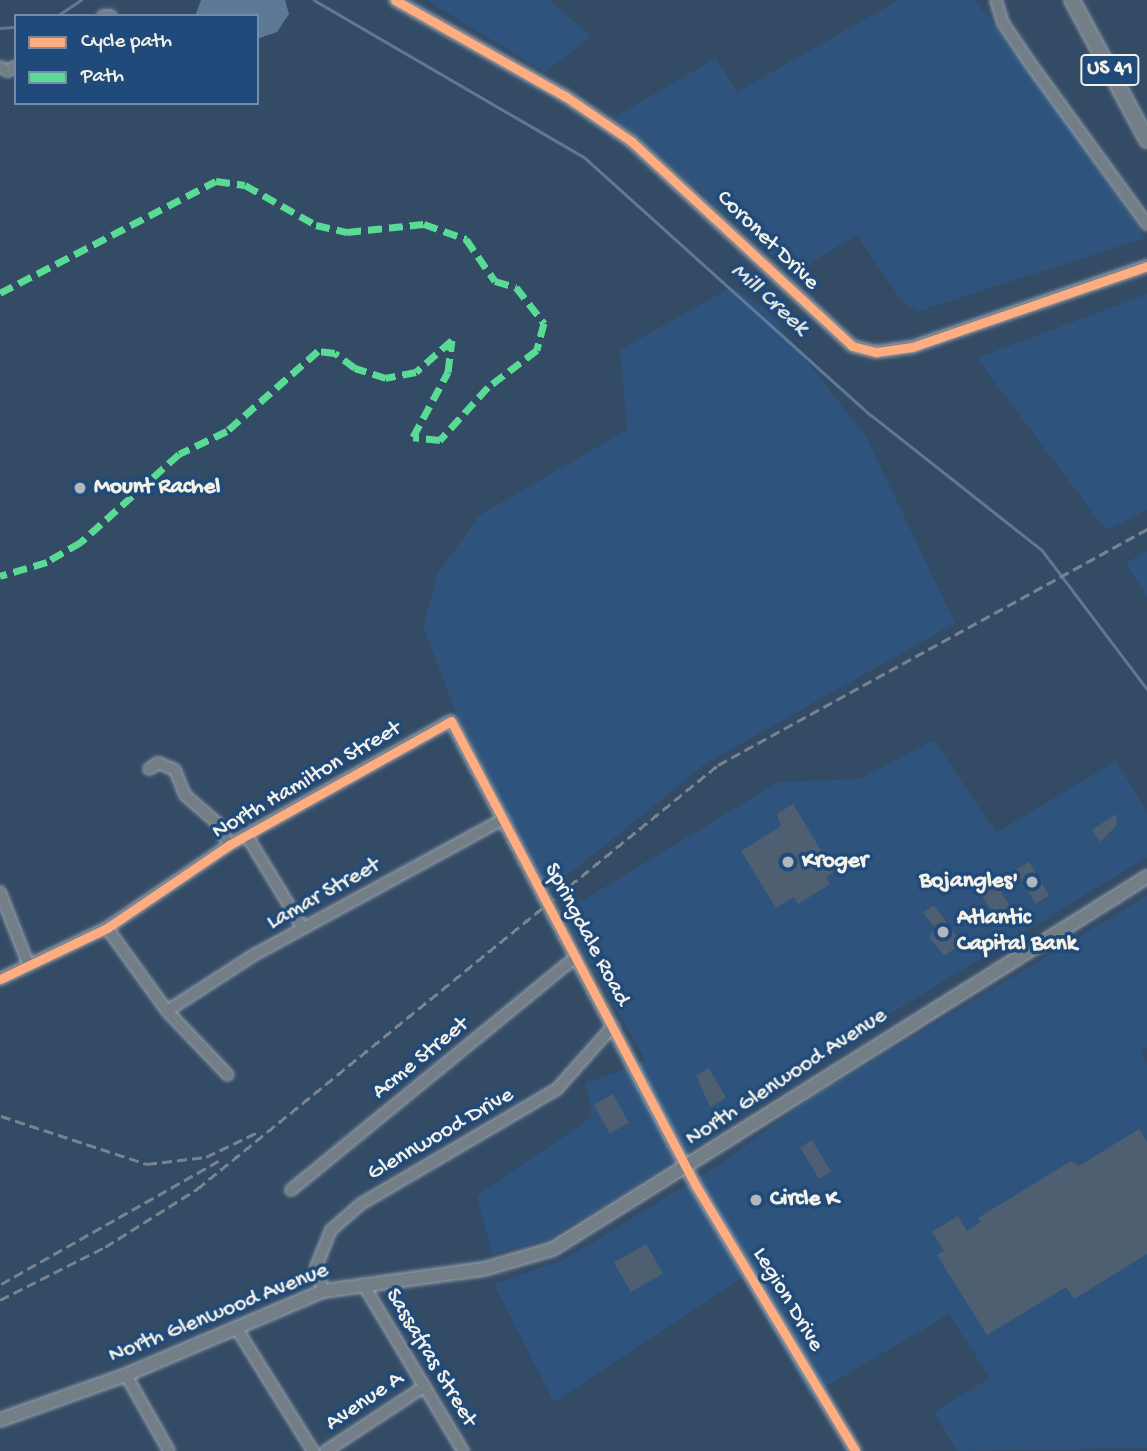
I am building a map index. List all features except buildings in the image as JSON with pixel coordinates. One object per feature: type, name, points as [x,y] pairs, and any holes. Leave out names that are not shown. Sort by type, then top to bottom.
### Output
[{"type":"highway","name":"US 41","points":[[1072,0],[1147,140]]},
{"type":"main road","name":"North Glenwood Avenue","points":[[0,1420],[126,1375],[323,1291],[484,1269],[542,1253],[690,1167],[803,1088],[1147,877]]},
{"type":"street","name":"Coronet Drive","points":[[395,0],[565,96],[631,141],[839,337],[859,348],[876,352],[912,347],[1147,266]]},
{"type":"street","points":[[996,0],[1003,23],[1030,63],[1147,223]]},
{"type":"street","name":"Springdale Road","points":[[451,721],[574,958],[690,1167]]},
{"type":"street","name":"North Hamilton Street","points":[[0,979],[28,963],[107,928],[229,845],[451,721]]},
{"type":"street","points":[[149,769],[158,764],[175,770],[185,795],[217,823],[229,845]]},
{"type":"street","name":"Lamar Street","points":[[167,1011],[303,928],[503,819]]},
{"type":"street","points":[[247,836],[303,928]]},
{"type":"street","points":[[0,892],[28,963]]},
{"type":"street","points":[[107,928],[167,1011],[228,1075]]},
{"type":"street","name":"Acme Street","points":[[291,1190],[574,958]]},
{"type":"street","name":"Glennwood Drive","points":[[323,1291],[316,1267],[331,1230],[361,1204],[556,1089],[613,1026]]},
{"type":"street","name":"Legion Drive","points":[[690,1167],[855,1451]]},
{"type":"street","name":"Sassafras Street","points":[[363,1284],[463,1451]]},
{"type":"street","points":[[236,1329],[313,1451]]},
{"type":"street","points":[[126,1375],[169,1451]]},
{"type":"street","name":"Avenue A","points":[[326,1451],[425,1386]]},
{"type":"shaded area","points":[[201,0],[285,0],[289,14],[277,32],[259,38],[259,14],[196,14]]},
{"type":"shaded area","points":[[426,0],[550,0],[591,37],[545,72]]},
{"type":"shaded area","points":[[899,0],[974,0],[1045,90],[1145,238],[919,311],[903,303],[857,235],[793,273],[615,117],[716,58],[737,92]]},
{"type":"shaded area","points":[[732,287],[768,311],[866,437],[955,623],[705,764],[548,891],[458,717],[423,626],[438,573],[480,515],[627,430],[620,350]]},
{"type":"shaded area","points":[[1147,294],[1147,510],[1106,530],[977,358]]},
{"type":"shaded area","points":[[1147,551],[1147,597],[1126,563]]},
{"type":"shaded area","points":[[934,740],[996,833],[1116,761],[1147,812],[1147,857],[767,1089],[706,1139],[617,1198],[548,1239],[492,1254],[477,1196],[592,1117],[586,1083],[646,1061],[562,913],[779,782],[860,779]]},
{"type":"shaded area","points":[[1147,896],[1147,1048],[1141,1052],[1147,1063],[1147,1448],[957,1451],[934,1412],[990,1378],[949,1314],[810,1396],[743,1277],[554,1402],[494,1284],[563,1260],[594,1242],[726,1160],[805,1102]]},
{"type":"waterway","name":"Mill Creek","points":[[60,14],[81,0]]},
{"type":"waterway","name":"Mill Creek","points":[[314,0],[584,157],[871,415],[1042,550],[1147,689]]},
{"type":"waterway","name":"Mill Creek","points":[[0,28],[14,27]]},
{"type":"railway","points":[[0,1300],[105,1247],[197,1189],[718,765],[1147,529]]},
{"type":"railway","points":[[1,1116],[147,1164],[206,1157],[260,1131]]},
{"type":"railway","points":[[1,1284],[220,1160]]},
{"type":"marked path","points":[[0,293],[216,181],[245,185],[316,225],[347,232],[424,224],[466,239],[495,281],[516,287],[544,323],[537,350],[488,387],[440,440],[413,437],[448,372],[452,340],[416,372],[386,378],[355,368],[335,353],[318,351],[227,431],[179,454],[81,542],[47,562],[0,576]]},
{"type":"cycle path","points":[[395,0],[565,96],[631,141],[852,346],[876,352],[912,347],[1147,266]]},
{"type":"cycle path","points":[[0,979],[107,928],[229,845],[451,721],[696,1186],[855,1451]]},
{"type":"place","name":"Mount Rachel","points":[[80,488]]},
{"type":"place","name":"Kroger","points":[[788,862]]},
{"type":"place","name":"Bojangles'","points":[[1032,882]]},
{"type":"place","name":"Atlantic Capital Bank","points":[[943,932]]},
{"type":"place","name":"Circle K","points":[[756,1200]]}]
